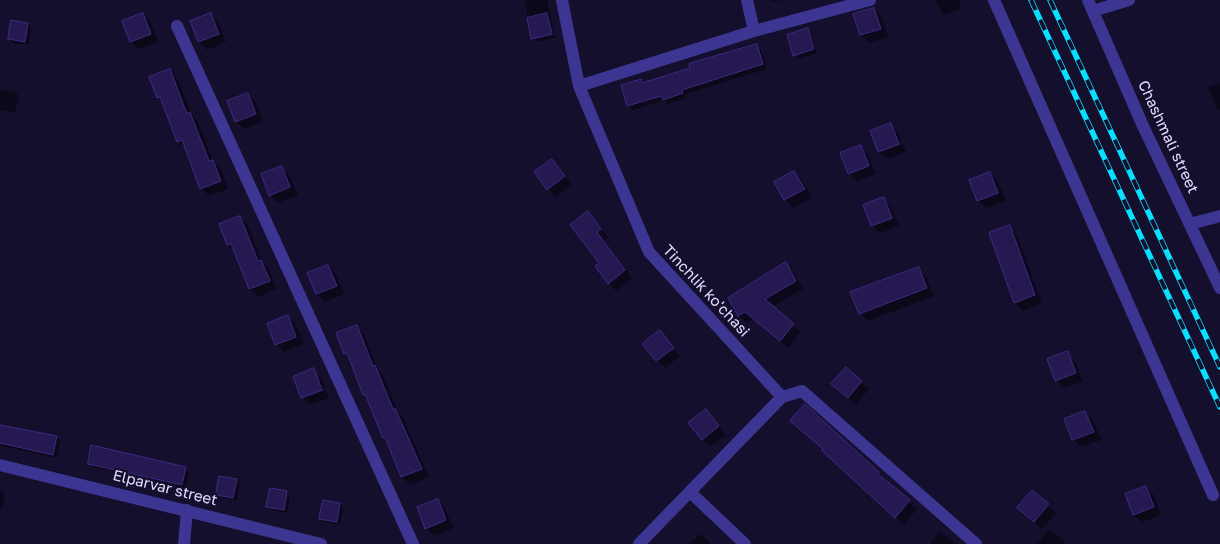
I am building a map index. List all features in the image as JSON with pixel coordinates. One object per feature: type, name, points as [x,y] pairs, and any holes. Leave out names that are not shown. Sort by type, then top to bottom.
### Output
[{"type":"street","name":"Tinchlik ko'chasi","points":[[562,0],[579,86],[648,252],[782,397]]},
{"type":"street","points":[[747,0],[754,31]]},
{"type":"street","points":[[579,86],[754,31],[870,0]]},
{"type":"street","points":[[994,0],[1213,495]]},
{"type":"street","points":[[1090,6],[1129,0]]},
{"type":"street","name":"Chashmali street","points":[[1090,6],[1143,126],[1220,288]]},
{"type":"street","points":[[177,26],[414,544]]},
{"type":"street","points":[[1190,224],[1220,216]]},
{"type":"street","points":[[639,544],[782,397],[802,391],[976,544]]},
{"type":"street","name":"Elparvar street","points":[[0,465],[321,544]]},
{"type":"street","points":[[690,492],[745,544]]},
{"type":"street","points":[[184,544],[188,510]]},
{"type":"building","points":[[874,8],[881,29],[860,35],[853,14]]},
{"type":"building","points":[[143,13],[151,34],[130,42],[122,21]]},
{"type":"building","points":[[211,13],[219,34],[198,42],[190,21]]},
{"type":"building","points":[[547,13],[552,34],[531,39],[527,18]]},
{"type":"building","points":[[11,20],[28,23],[25,42],[8,39]]},
{"type":"building","points":[[808,28],[814,49],[793,56],[787,35]]},
{"type":"building","points":[[757,44],[763,64],[682,90],[683,93],[663,100],[661,96],[627,106],[621,85],[641,79],[642,83],[690,68],[689,64]]},
{"type":"building","points":[[170,69],[187,114],[190,112],[209,161],[213,160],[221,181],[200,189],[182,140],[177,142],[160,97],[157,98],[149,77]]},
{"type":"building","points":[[248,93],[256,114],[235,122],[227,101]]},
{"type":"building","points":[[891,123],[899,144],[878,152],[870,131]]},
{"type":"building","points":[[861,145],[869,166],[848,174],[840,153]]},
{"type":"building","points":[[552,159],[565,176],[547,190],[534,172]]},
{"type":"building","points":[[282,166],[290,187],[269,196],[261,174]]},
{"type":"building","points":[[794,171],[805,189],[784,200],[774,182]]},
{"type":"building","points":[[990,172],[998,193],[977,201],[969,180]]},
{"type":"building","points":[[884,197],[892,218],[871,226],[863,205]]},
{"type":"building","points":[[588,211],[601,229],[597,232],[625,270],[608,284],[595,266],[599,263],[570,225]]},
{"type":"building","points":[[240,216],[258,261],[261,260],[270,281],[249,289],[231,244],[227,245],[219,224]]},
{"type":"building","points":[[1010,225],[1035,295],[1014,303],[989,233]]},
{"type":"building","points":[[786,262],[796,281],[765,299],[794,324],[780,341],[745,312],[738,316],[728,298]]},
{"type":"building","points":[[328,265],[337,286],[316,294],[307,273]]},
{"type":"building","points":[[919,267],[927,288],[859,314],[850,292]]},
{"type":"building","points":[[288,315],[296,337],[275,345],[267,324]]},
{"type":"building","points":[[357,325],[373,366],[375,365],[393,409],[395,408],[422,469],[401,477],[385,437],[383,438],[365,394],[363,395],[347,353],[344,354],[336,333]]},
{"type":"building","points":[[660,330],[674,348],[656,361],[642,344]]},
{"type":"building","points":[[1068,351],[1076,373],[1055,381],[1047,359]]},
{"type":"building","points":[[846,367],[862,381],[848,398],[831,384]]},
{"type":"building","points":[[314,368],[322,390],[301,398],[293,377]]},
{"type":"building","points":[[805,404],[879,472],[878,474],[910,500],[895,518],[821,450],[823,449],[790,421]]},
{"type":"building","points":[[706,409],[719,426],[702,440],[688,423]]},
{"type":"building","points":[[1085,411],[1094,432],[1072,440],[1064,419]]},
{"type":"building","points":[[0,425],[57,436],[53,455],[0,443]]},
{"type":"building","points":[[91,445],[186,467],[182,485],[88,464]]},
{"type":"building","points":[[219,476],[237,479],[233,498],[216,495]]},
{"type":"building","points":[[1146,486],[1154,507],[1133,515],[1125,494]]},
{"type":"building","points":[[270,488],[287,491],[284,510],[266,507]]},
{"type":"building","points":[[1032,490],[1049,504],[1034,522],[1017,508]]},
{"type":"building","points":[[438,499],[446,520],[425,529],[417,507]]},
{"type":"building","points":[[323,500],[340,503],[337,522],[319,519]]},
{"type":"railway","points":[[1031,0],[1220,407]]},
{"type":"railway","points":[[1050,0],[1220,367]]}]
